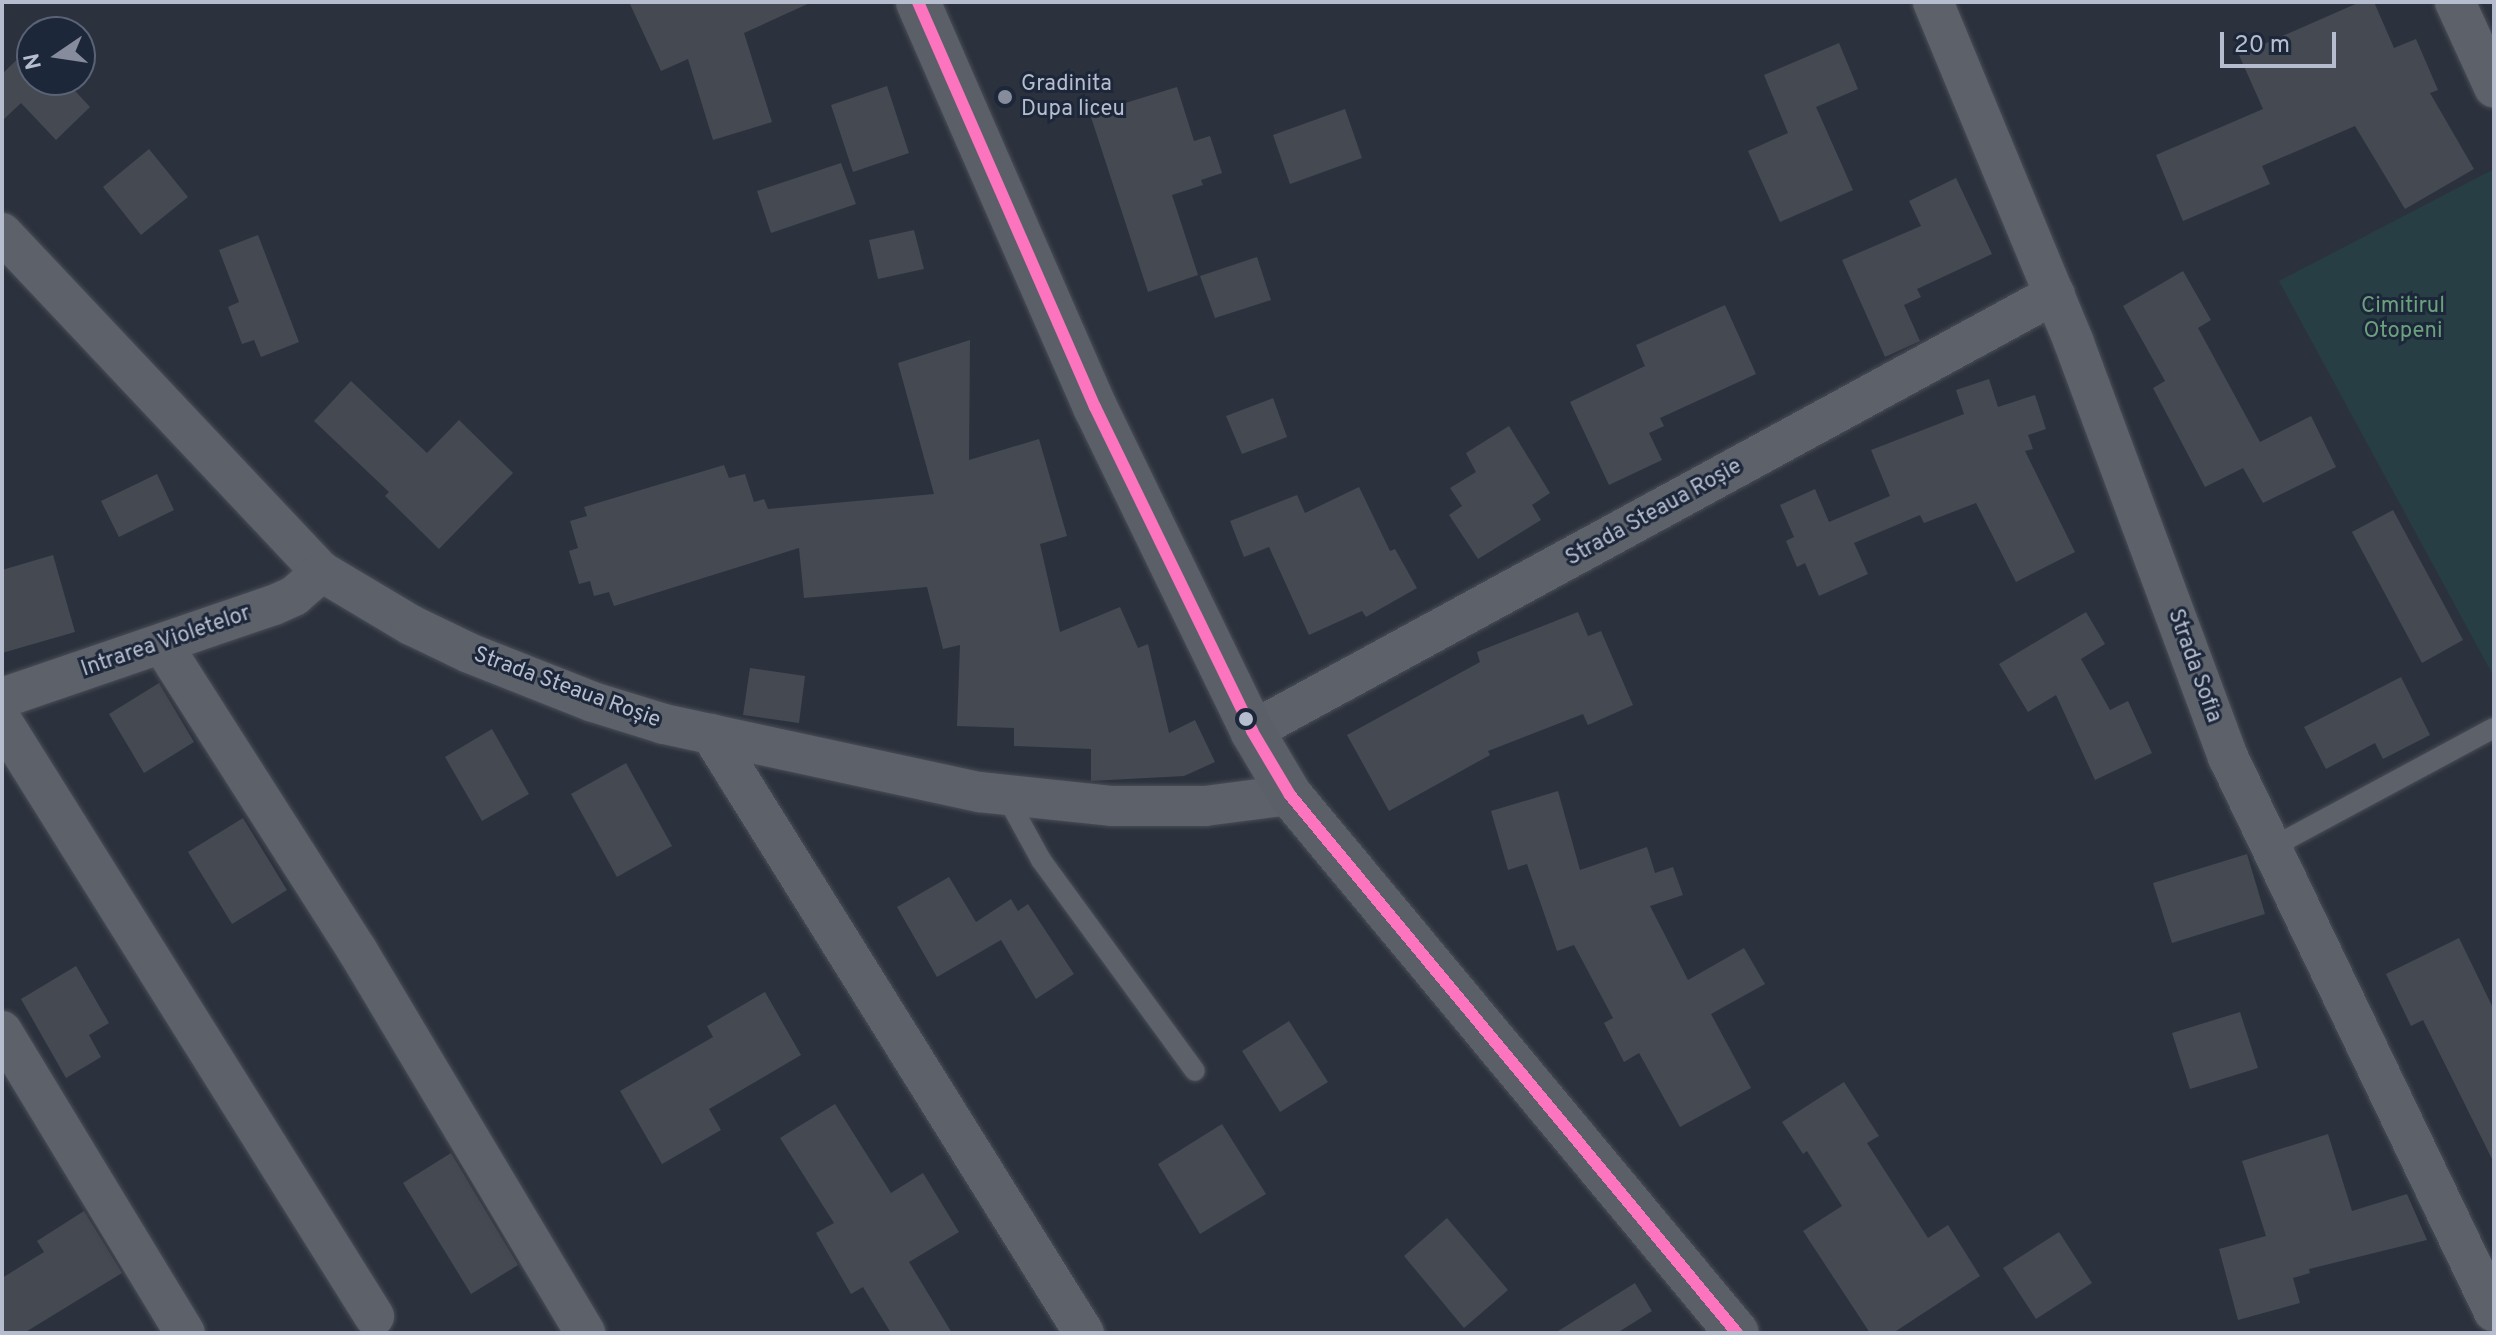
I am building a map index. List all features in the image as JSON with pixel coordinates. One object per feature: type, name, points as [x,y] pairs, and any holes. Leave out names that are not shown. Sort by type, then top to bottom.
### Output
[{"type":"main road","points":[[918,2],[1095,407],[1252,731],[1290,795],[1737,1333]]},
{"type":"street","name":"Strada Sofia","points":[[1933,2],[2055,294],[2228,757],[2269,849],[2494,1312]]},
{"type":"street","points":[[2455,2],[2493,83]]},
{"type":"street","name":"Strada Steaua Roșie","points":[[2,233],[322,572],[411,625],[469,653],[593,702],[711,734],[1006,796],[1113,806],[1205,806],[1290,795]]},
{"type":"street","name":"Strada Steaua Roșie","points":[[1252,731],[2055,294]]},
{"type":"street","name":"Intrarea Violetelor","points":[[2,698],[294,596],[322,572]]},
{"type":"street","points":[[162,644],[357,950],[585,1333]]},
{"type":"street","points":[[2,721],[374,1316]]},
{"type":"street","points":[[711,734],[1084,1333]]},
{"type":"street","points":[[2,1031],[185,1333]]},
{"type":"lane","points":[[2269,849],[2494,728]]},
{"type":"lane","points":[[1006,796],[1041,860],[1195,1071]]},
{"type":"green space","name":"Cimitirul Otopeni","points":[[2494,169],[2494,677],[2279,281]]},
{"type":"building","points":[[629,2],[812,2],[744,33],[772,122],[713,140],[688,59],[661,71]]},
{"type":"building","points":[[2360,2],[2374,2],[2394,48],[2416,39],[2438,90],[2430,93],[2474,169],[2405,209],[2355,126],[2262,166],[2270,184],[2183,221],[2156,155],[2263,109],[2239,55]]},
{"type":"building","points":[[1839,43],[1858,89],[1816,107],[1853,190],[1780,222],[1748,151],[1788,133],[1764,75]]},
{"type":"building","points":[[16,60],[16,96],[80,96],[90,107],[56,140],[21,103],[2,121],[2,74]]},
{"type":"building","points":[[887,86],[909,153],[853,172],[831,105]]},
{"type":"building","points":[[1177,87],[1194,141],[1210,136],[1222,173],[1201,180],[1203,185],[1172,195],[1198,275],[1148,292],[1090,114]]},
{"type":"building","points":[[1345,109],[1362,158],[1290,184],[1273,135]]},
{"type":"building","points":[[149,149],[188,197],[141,235],[103,187]]},
{"type":"building","points":[[841,163],[856,204],[771,233],[757,191]]},
{"type":"building","points":[[1956,178],[1992,254],[1917,289],[1921,297],[1904,305],[1920,341],[1885,357],[1842,260],[1921,226],[1909,201]]},
{"type":"building","points":[[914,230],[924,269],[878,279],[869,240]]},
{"type":"building","points":[[258,235],[299,342],[261,357],[254,340],[242,344],[228,307],[239,302],[219,250]]},
{"type":"building","points":[[1257,257],[1271,300],[1215,318],[1200,276]]},
{"type":"building","points":[[2183,271],[2211,320],[2198,328],[2260,442],[2311,416],[2336,467],[2263,503],[2243,468],[2205,487],[2153,388],[2165,381],[2123,306]]},
{"type":"building","points":[[1725,305],[1756,374],[1660,418],[1664,426],[1649,433],[1662,460],[1609,485],[1570,402],[1645,366],[1636,345]]},
{"type":"building","points":[[970,340],[969,460],[1039,439],[1067,536],[1040,544],[1060,632],[1120,607],[1138,648],[1148,644],[1169,733],[1195,720],[1215,762],[1184,776],[1091,781],[1091,749],[1014,746],[1014,728],[957,726],[960,645],[943,649],[927,587],[804,598],[799,548],[614,606],[609,592],[594,596],[590,581],[579,584],[569,551],[578,548],[570,521],[587,516],[584,507],[724,465],[729,478],[745,474],[754,502],[764,499],[768,509],[934,494],[898,363]]},
{"type":"building","points":[[1989,379],[1998,407],[2035,395],[2046,429],[2028,435],[2033,449],[2025,451],[2075,552],[2016,582],[1976,503],[1924,523],[1920,515],[1854,543],[1868,574],[1819,596],[1805,563],[1797,567],[1786,541],[1794,537],[1780,505],[1815,489],[1829,522],[1890,496],[1871,450],[1964,414],[1956,390]]},
{"type":"building","points":[[351,381],[427,453],[459,420],[513,473],[439,549],[385,496],[389,492],[314,421]]},
{"type":"building","points":[[1273,398],[1287,437],[1242,454],[1226,416]]},
{"type":"building","points":[[1509,426],[1550,493],[1532,505],[1541,520],[1478,559],[1449,515],[1462,506],[1450,488],[1476,472],[1466,453]]},
{"type":"building","points":[[157,474],[174,510],[119,537],[101,501]]},
{"type":"building","points":[[1359,487],[1390,551],[1395,549],[1417,588],[1366,617],[1362,611],[1309,635],[1269,547],[1244,557],[1230,521],[1297,495],[1305,513]]},
{"type":"building","points":[[2393,510],[2463,640],[2422,663],[2352,532]]},
{"type":"building","points":[[53,555],[75,632],[2,653],[2,570]]},
{"type":"building","points":[[1578,612],[1588,636],[1601,631],[1633,705],[1588,725],[1583,714],[1488,751],[1490,755],[1389,811],[1347,735],[1480,662],[1477,652]]},
{"type":"building","points":[[2086,612],[2105,644],[2081,659],[2110,710],[2128,701],[2152,753],[2095,780],[2056,695],[2028,712],[1999,664]]},
{"type":"building","points":[[750,668],[805,676],[799,723],[743,715]]},
{"type":"building","points":[[2401,677],[2430,735],[2383,759],[2375,743],[2326,769],[2304,727]]},
{"type":"building","points":[[159,683],[194,742],[144,773],[109,714]]},
{"type":"building","points":[[492,729],[529,794],[482,821],[445,757]]},
{"type":"building","points":[[626,763],[672,846],[617,877],[571,794]]},
{"type":"building","points":[[1558,791],[1580,870],[1647,847],[1655,873],[1673,867],[1683,895],[1650,906],[1688,980],[1744,948],[1765,984],[1711,1014],[1751,1088],[1680,1127],[1639,1053],[1624,1062],[1604,1023],[1613,1018],[1574,945],[1557,951],[1527,864],[1508,870],[1491,811]]},
{"type":"building","points":[[243,818],[287,890],[232,924],[188,852]]},
{"type":"building","points":[[2247,854],[2265,914],[2172,943],[2153,883]]},
{"type":"building","points":[[949,877],[976,922],[1011,899],[1018,911],[1028,904],[1074,974],[1036,999],[1001,940],[937,977],[897,907]]},
{"type":"building","points":[[2459,938],[2494,1010],[2494,1163],[2423,1020],[2411,1026],[2386,974]]},
{"type":"building","points":[[76,966],[109,1023],[89,1035],[101,1057],[66,1078],[21,999]]},
{"type":"building","points":[[765,992],[801,1055],[709,1109],[721,1130],[662,1164],[620,1091],[713,1037],[707,1026]]},
{"type":"building","points":[[2240,1012],[2258,1068],[2190,1089],[2172,1033]]},
{"type":"building","points":[[1289,1021],[1328,1082],[1280,1112],[1242,1051]]},
{"type":"building","points":[[1844,1082],[1879,1136],[1867,1143],[1928,1238],[1948,1225],[1980,1276],[1893,1333],[1870,1333],[1803,1231],[1842,1206],[1807,1151],[1803,1154],[1782,1122]]},
{"type":"building","points":[[835,1104],[891,1193],[923,1173],[959,1232],[909,1262],[952,1333],[891,1333],[863,1287],[851,1294],[816,1233],[834,1223],[780,1138]]},
{"type":"building","points":[[1222,1124],[1266,1194],[1200,1234],[1158,1164]]},
{"type":"building","points":[[2328,1134],[2352,1211],[2407,1194],[2427,1240],[2309,1269],[2310,1273],[2293,1278],[2300,1303],[2238,1320],[2219,1249],[2266,1236],[2242,1161]]},
{"type":"building","points":[[451,1153],[518,1265],[471,1294],[403,1183]]},
{"type":"building","points":[[84,1211],[122,1273],[24,1333],[2,1333],[2,1278],[44,1252],[37,1241]]},
{"type":"building","points":[[1447,1218],[1508,1290],[1464,1328],[1404,1256]]},
{"type":"building","points":[[2059,1232],[2092,1283],[2036,1319],[2003,1268]]},
{"type":"building","points":[[1635,1283],[1652,1311],[1617,1333],[1555,1333]]},
{"type":"transit line","points":[[918,2],[1095,407],[1252,731],[1290,795],[1737,1333]]},
{"type":"place","name":"Gradinita Dupa liceu","points":[[1005,97]]}]
